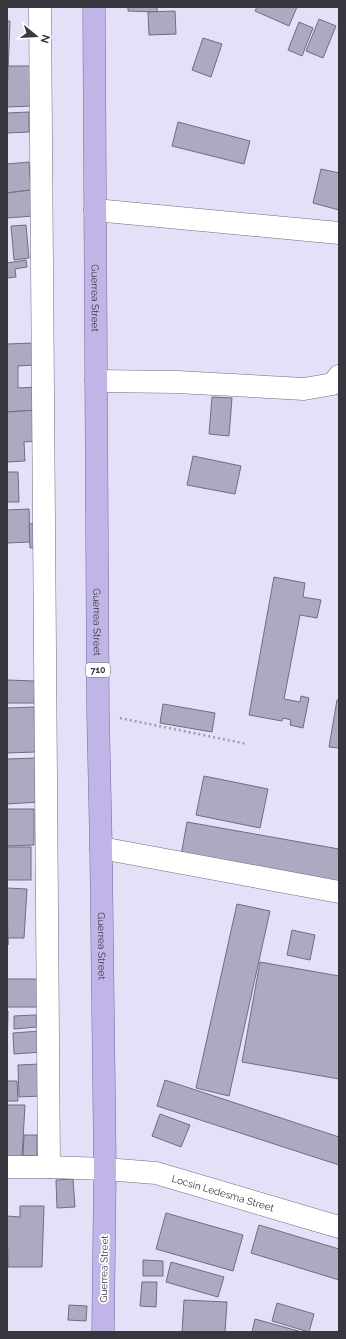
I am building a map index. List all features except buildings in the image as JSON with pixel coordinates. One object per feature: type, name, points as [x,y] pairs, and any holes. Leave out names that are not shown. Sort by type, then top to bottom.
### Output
[{"type":"main road","name":"Guerrea Street","points":[[94,7],[98,713],[105,1169],[103,1332]]},
{"type":"street","points":[[40,7],[49,1167]]},
{"type":"street","points":[[95,210],[339,233]]},
{"type":"street","points":[[96,381],[177,382],[304,389],[332,384],[339,376]]},
{"type":"street","points":[[101,848],[339,892]]},
{"type":"street","name":"Locsin Ledesma Street","points":[[7,1167],[105,1169],[156,1173],[339,1227]]},
{"type":"path","points":[[98,713],[247,744]]}]
